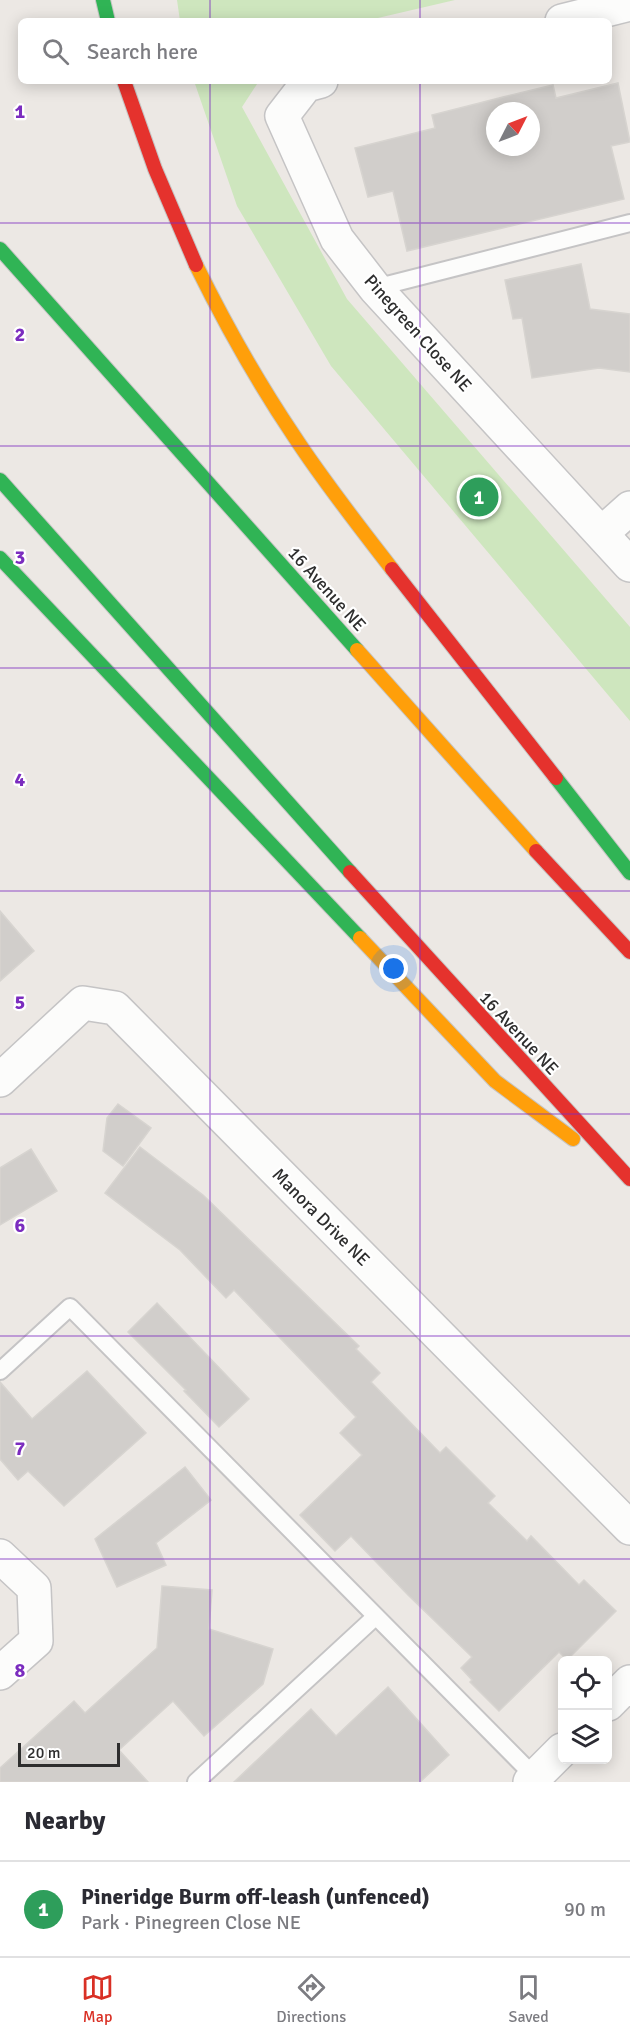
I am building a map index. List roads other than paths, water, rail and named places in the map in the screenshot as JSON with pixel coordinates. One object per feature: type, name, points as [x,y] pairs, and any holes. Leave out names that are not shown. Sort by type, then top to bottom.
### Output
[{"type":"highway","points":[[103,0],[107,18]]},
{"type":"highway","points":[[125,84],[139,130],[188,247],[212,296],[283,419],[327,484],[437,630],[630,873]]},
{"type":"highway","name":"16 Avenue NE","points":[[0,249],[552,869],[630,952]]},
{"type":"highway","name":"16 Avenue NE","points":[[0,480],[435,967],[630,1181]]},
{"type":"highway","points":[[0,558],[495,1081],[630,1181]]},
{"type":"street","points":[[574,18],[630,4]]},
{"type":"street","name":"Pinegreen Close NE","points":[[310,84],[306,85],[282,116],[337,239],[375,288],[630,565]]},
{"type":"street","points":[[602,533],[630,508]]},
{"type":"street","name":"Manora Drive NE","points":[[0,1080],[84,1003],[114,1008],[630,1528]]},
{"type":"street","points":[[0,1556],[34,1588],[36,1641],[0,1673]]},
{"type":"street","points":[[612,1700],[630,1682]]},
{"type":"street","points":[[535,1780],[558,1754]]},
{"type":"lane","points":[[375,288],[630,223]]},
{"type":"lane","points":[[0,1371],[70,1307],[535,1780]]},
{"type":"lane","points":[[196,1782],[375,1617]]},
{"type":"place","name":"Pineridge Burm off-leash (unfenced)","points":[[479,497]]}]
